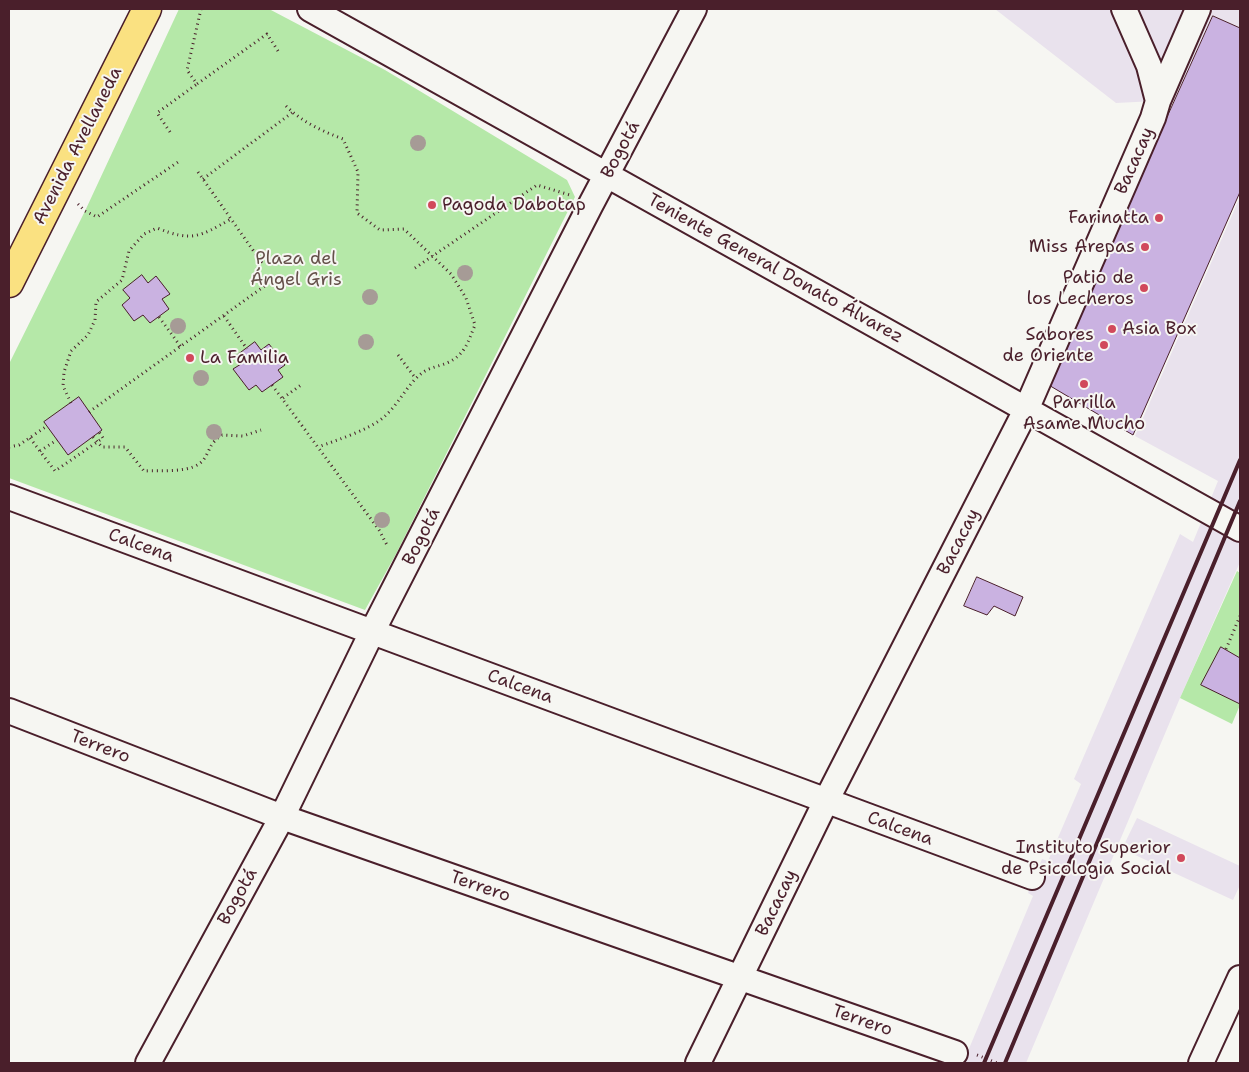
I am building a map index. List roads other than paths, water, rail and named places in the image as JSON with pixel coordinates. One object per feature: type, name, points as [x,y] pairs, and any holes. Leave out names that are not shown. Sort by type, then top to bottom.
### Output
[{"type":"main road","name":"Avenida Avellaneda","points":[[9,283],[147,9]]},
{"type":"street","name":"Teniente General Donato Álvarez","points":[[310,9],[1240,529]]},
{"type":"street","name":"Bogotá","points":[[148,1063],[282,817],[372,632],[590,206],[694,9]]},
{"type":"street","points":[[1124,9],[1149,66],[1158,101]]},
{"type":"street","name":"Bacacay","points":[[698,1063],[826,801],[1026,410],[1154,118],[1158,101],[1198,9]]},
{"type":"street","name":"Calcena","points":[[9,497],[1032,877]]},
{"type":"street","name":"Terrero","points":[[9,711],[282,817],[955,1053]]},
{"type":"street","points":[[1201,1063],[1240,978]]},
{"type":"railway","points":[[984,1063],[1240,460]]},
{"type":"railway","points":[[1005,1063],[1240,501]]},
{"type":"place","name":"Pagoda Dabotap","points":[[432,205]]},
{"type":"place","name":"Farinatta","points":[[1159,218]]},
{"type":"place","name":"Miss Arepas","points":[[1145,247]]},
{"type":"place","name":"Patio de los Lecheros","points":[[1144,288]]},
{"type":"place","name":"Asia Box","points":[[1112,329]]},
{"type":"place","name":"Sabores de Oriente","points":[[1104,345]]},
{"type":"place","name":"La Familia","points":[[190,358]]},
{"type":"place","name":"Parrilla Asame Mucho","points":[[1084,384]]},
{"type":"place","name":"Instituto Superior de Psicologia Social","points":[[1181,858]]},
{"type":"park label","name":"Plaza del Ángel Gris","points":[[296,269]]}]
